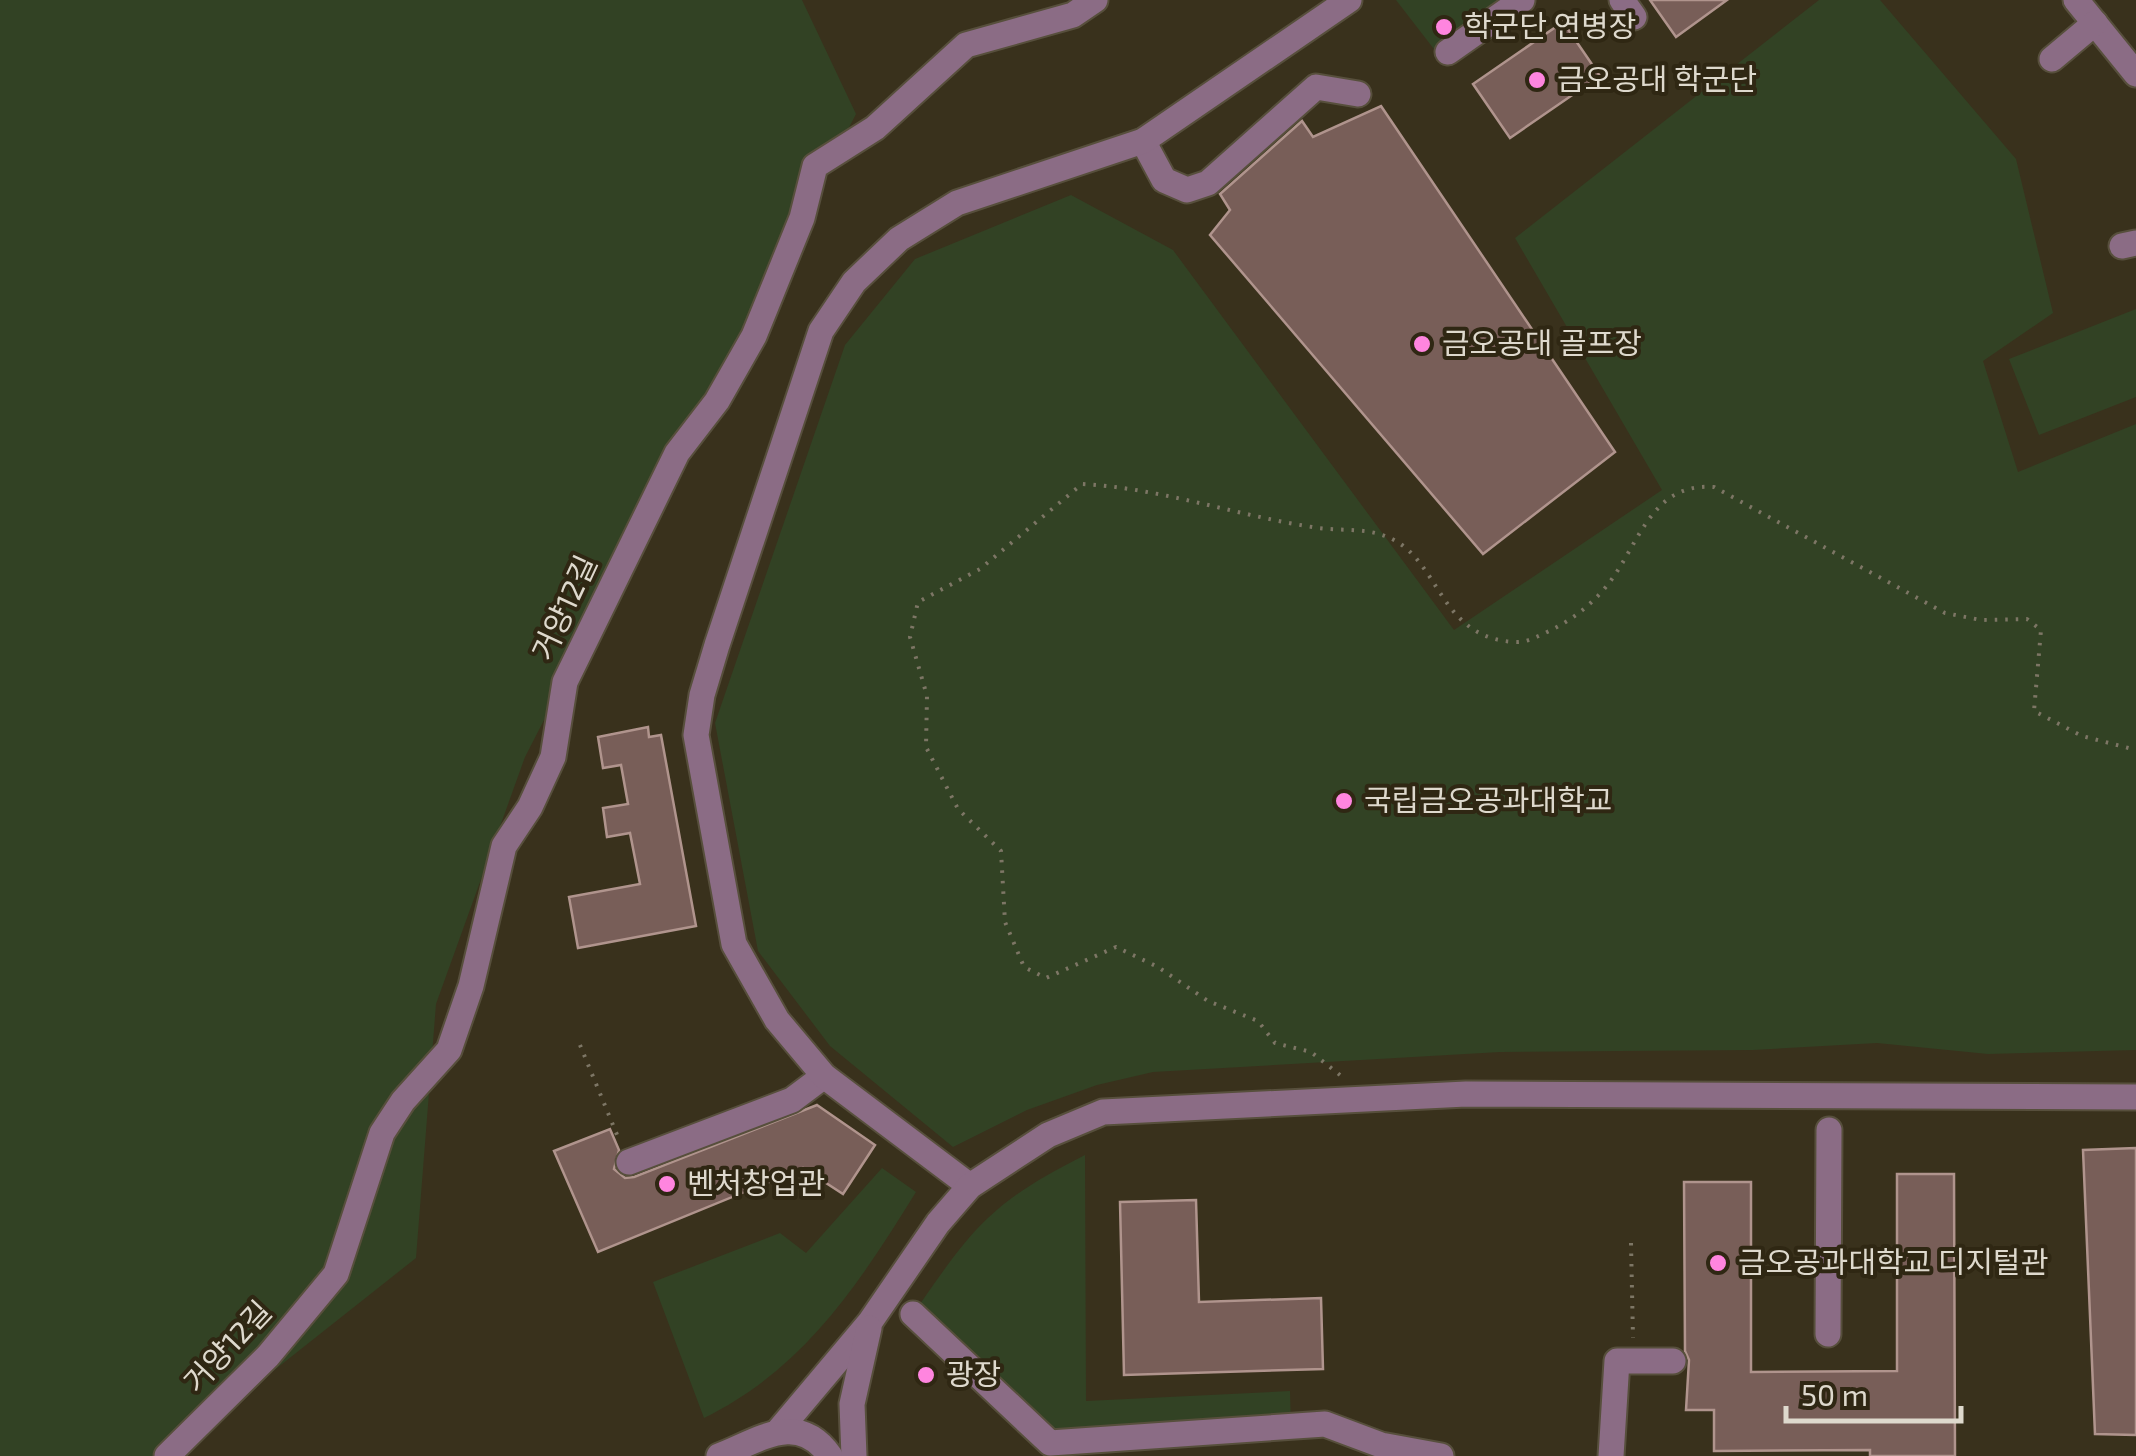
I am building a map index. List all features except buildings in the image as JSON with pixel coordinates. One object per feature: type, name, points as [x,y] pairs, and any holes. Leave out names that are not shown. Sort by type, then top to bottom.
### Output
[{"type":"street","name":"거양12길","points":[[167,1456],[268,1356],[336,1274],[382,1134],[403,1100],[449,1050],[468,1000],[504,846],[530,807],[553,757],[565,682],[677,453],[717,401],[754,336],[802,218],[815,166],[874,128],[966,45],[1073,15],[1095,0]]},
{"type":"street","points":[[970,1186],[824,1076],[777,1020],[734,944],[696,734],[702,694],[820,331],[854,282],[888,250],[957,203],[1143,142],[1349,0]]},
{"type":"street","points":[[1448,52],[1522,0]]},
{"type":"street","points":[[2076,0],[2136,74]]},
{"type":"street","points":[[2052,59],[2095,23]]},
{"type":"street","points":[[1143,142],[1164,180],[1187,190],[1208,183],[1316,87],[1358,94]]},
{"type":"street","points":[[629,1162],[792,1100],[824,1076]]},
{"type":"street","points":[[718,1456],[747,1450],[780,1430],[870,1322],[938,1223],[970,1186],[1048,1135],[1103,1112],[1466,1094],[2136,1098]]},
{"type":"street","points":[[1828,1334],[1829,1130]]},
{"type":"street","points":[[913,1314],[1046,1450],[1326,1424],[1380,1445],[1441,1456]]},
{"type":"street","points":[[854,1456],[852,1404],[870,1322]]},
{"type":"street","points":[[1612,1456],[1617,1361],[1673,1361]]},
{"type":"street","points":[[1295,1429],[1295,1456]]},
{"type":"street","points":[[780,1430],[810,1435],[830,1456]]},
{"type":"path","points":[[1345,1079],[1311,1052],[1274,1043],[1258,1020],[1208,1002],[1158,967],[1116,947],[1046,978],[1024,967],[1005,922],[1002,850],[958,809],[926,747],[927,696],[910,638],[918,602],[980,569],[1082,484],[1138,487],[1204,506],[1317,528],[1362,530],[1396,541],[1452,614],[1494,640],[1523,643],[1572,621],[1595,598],[1639,530],[1667,499],[1689,485],[1714,487],[1945,612],[1980,620],[2027,618],[2041,630],[2034,712],[2082,736],[2136,750]]},
{"type":"path","points":[[580,1045],[629,1162]]},
{"type":"path","points":[[1631,1242],[1634,1361]]},
{"type":"green space","points":[[0,0],[802,0],[856,114],[525,757],[436,1004],[416,1258],[166,1456],[0,1456]]},
{"type":"green space","name":"학군단 연병장","points":[[1396,0],[1507,0],[1437,53]]},
{"type":"green space","points":[[1819,0],[1880,0],[2016,159],[2053,313],[1983,361],[2018,472],[2136,424],[2136,1050],[1988,1054],[1877,1043],[1753,1050],[1500,1052],[1153,1072],[1097,1085],[1027,1110],[953,1147],[830,1046],[758,951],[715,723],[845,345],[915,259],[1071,195],[1173,250],[1454,630],[1662,490],[1515,238]]},
{"type":"green space","points":[[2136,309],[2136,397],[2039,435],[2009,359]]},
{"type":"green space","points":[[1085,1155],[1086,1401],[1290,1391],[1291,1427],[1051,1435],[920,1304],[990,1216],[1030,1186]]},
{"type":"green space","points":[[882,1168],[916,1192],[873,1259],[800,1349],[739,1398],[704,1418],[653,1282],[780,1233],[806,1253]]},
{"type":"place","name":"학군단 연병장","points":[[1444,27]]},
{"type":"place","name":"금오공대 학군단","points":[[1537,80]]},
{"type":"place","name":"금오공대 골프장","points":[[1422,344]]},
{"type":"place","name":"국립금오공과대학교","points":[[1344,801]]},
{"type":"place","name":"벤처창업관","points":[[667,1184]]},
{"type":"place","name":"금오공과대학교 디지털관","points":[[1718,1263]]},
{"type":"place","name":"광장","points":[[926,1375]]}]
